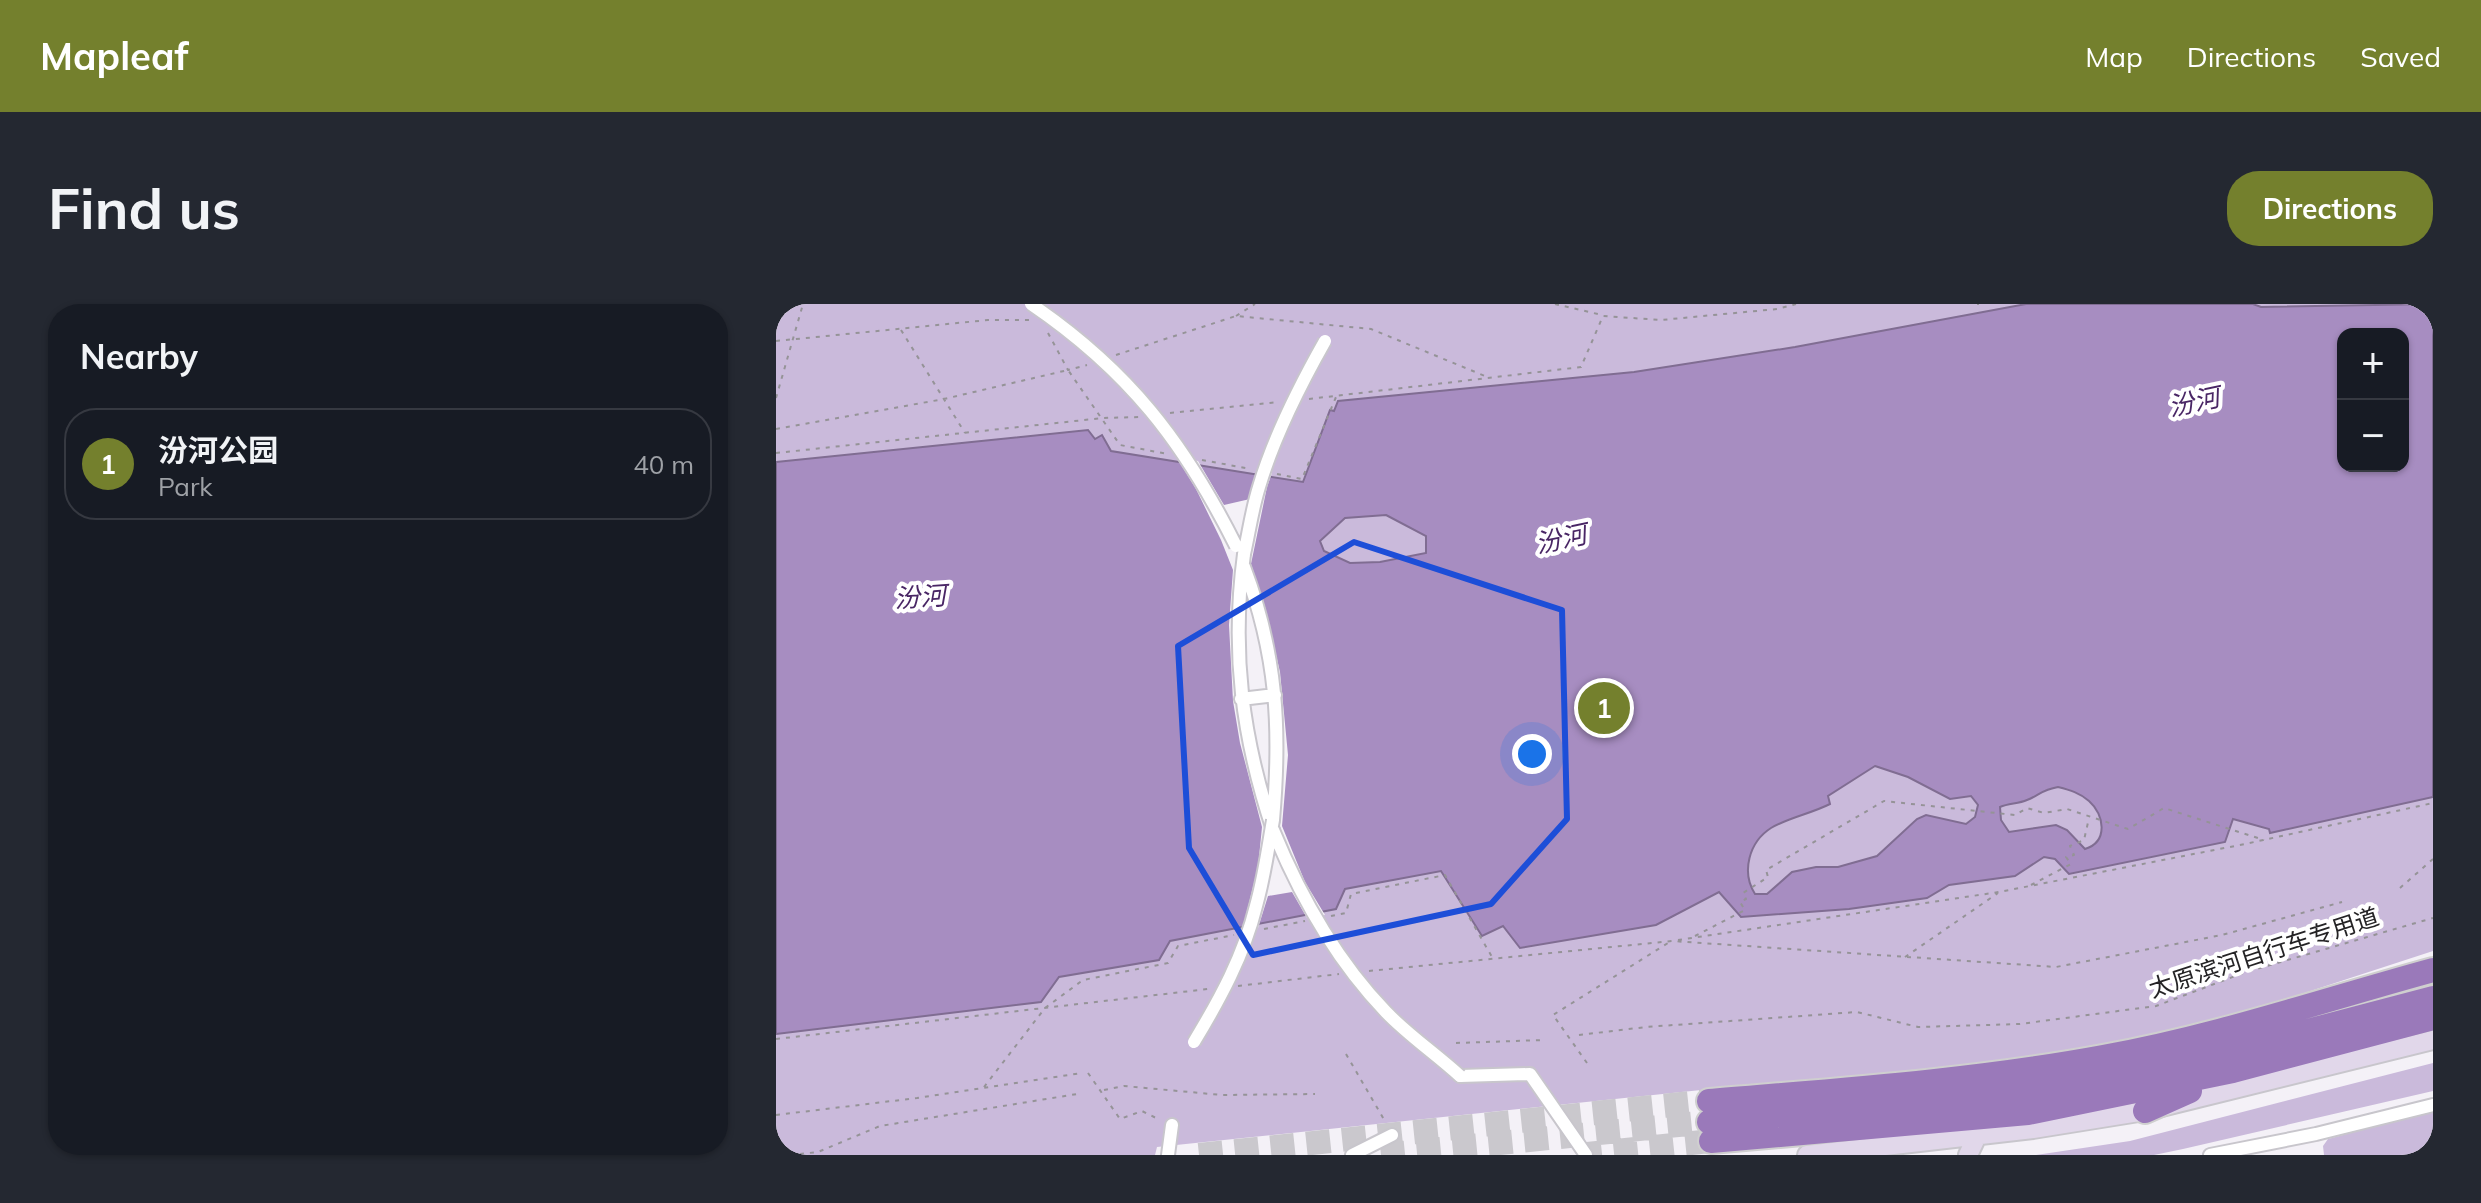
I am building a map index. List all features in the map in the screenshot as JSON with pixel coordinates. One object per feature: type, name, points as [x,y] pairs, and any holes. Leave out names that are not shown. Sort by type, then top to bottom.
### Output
[{"type":"highway","points":[[1710,1121],[1838,1091],[2105,1057],[2240,1027],[2433,970]]},
{"type":"highway","points":[[1710,1121],[2041,1091],[2228,1052],[2433,998]]},
{"type":"highway","points":[[1710,1121],[2028,1113],[2233,1071],[2433,1018]]},
{"type":"highway","points":[[2145,1111],[2233,1071]]},
{"type":"street","points":[[1031,304],[1089,346],[1132,388],[1168,431],[1203,482],[1236,546],[1253,590],[1275,695],[1278,773],[1273,820],[1256,908],[1233,970],[1194,1042]]},
{"type":"street","points":[[1325,341],[1285,418],[1258,488],[1244,554],[1239,600],[1241,699],[1261,795],[1303,897],[1339,953],[1386,1012],[1460,1076],[1530,1074],[1586,1155]]},
{"type":"street","points":[[1241,699],[1275,695]]},
{"type":"street","points":[[1807,1155],[2033,1129],[2145,1111],[2433,1040]]},
{"type":"street","points":[[2210,1155],[2316,1134],[2433,1105]]},
{"type":"street","points":[[1168,1155],[1172,1125]]},
{"type":"street","points":[[1968,1155],[1978,1134]]},
{"type":"street","points":[[1352,1155],[1392,1135]]},
{"type":"street","points":[[1884,1146],[1934,1150],[1939,1155]]},
{"type":"path","points":[[776,398],[803,304]]},
{"type":"path","points":[[1109,358],[1236,316],[1255,304]]},
{"type":"path","points":[[1555,304],[1603,316],[1661,320],[1777,309],[1796,304]]},
{"type":"path","points":[[1236,316],[1371,329],[1489,378]]},
{"type":"path","points":[[1296,400],[1581,367],[1603,316]]},
{"type":"path","points":[[776,341],[988,320],[1041,320]]},
{"type":"path","points":[[901,328],[966,434]]},
{"type":"path","points":[[1048,333],[1068,370],[1120,445],[1170,454]]},
{"type":"path","points":[[776,429],[944,399],[1095,362]]},
{"type":"path","points":[[1273,473],[1302,479],[1336,396]]},
{"type":"path","points":[[1158,415],[1281,402]]},
{"type":"path","points":[[776,453],[1142,416]]},
{"type":"path","points":[[1199,460],[1258,470]]},
{"type":"path","points":[[1692,938],[1745,910],[1740,902],[1746,899],[1743,893],[1768,877],[1766,870],[1884,801],[2015,815],[2027,808],[2044,813],[2067,809],[2128,829],[2164,808],[2265,840]]},
{"type":"path","points":[[1587,1063],[1553,1015],[1672,941],[2029,887],[2433,803]]},
{"type":"path","points":[[2029,887],[2071,864],[2066,857],[2074,855],[2070,846],[2084,840],[2089,816]]},
{"type":"path","points":[[2400,888],[2433,859]]},
{"type":"path","points":[[1331,916],[1346,913],[1351,894],[1445,875],[1493,958]]},
{"type":"path","points":[[1905,957],[1999,892]]},
{"type":"path","points":[[1672,941],[2056,967],[2222,935],[2342,902]]},
{"type":"path","name":"太原滨河自行车专用道","points":[[1579,1035],[1646,1027],[1857,1012],[1918,1027],[2035,1022],[2156,1006],[2246,972],[2433,918]]},
{"type":"path","points":[[1255,931],[1316,919]]},
{"type":"path","points":[[984,1087],[1045,1008],[1083,980],[1168,963],[1178,946],[1239,934]]},
{"type":"path","points":[[1456,1043],[1544,1040]]},
{"type":"path","points":[[1346,1054],[1392,1135]]},
{"type":"path","points":[[776,1115],[1082,1073]]},
{"type":"path","points":[[1088,1073],[1120,1119],[1142,1111],[1172,1125]]},
{"type":"path","points":[[1104,1090],[1124,1086],[1222,1095],[1315,1094]]},
{"type":"path","points":[[790,1155],[818,1152],[880,1126],[1077,1094]]},
{"type":"highlighted area","points":[[1354,542],[1562,610],[1567,819],[1491,904],[1253,955],[1189,848],[1178,646]]},
{"type":"shaded area","points":[[776,304],[2433,304],[2433,951],[2283,1000],[2143,1038],[1963,1067],[1768,1083],[1157,1147],[1155,1155],[776,1155]]},
{"type":"shaded area","points":[[2433,1063],[2433,1091],[2183,1149],[2154,1155],[2036,1155],[2130,1141]]},
{"type":"shaded area","points":[[2433,1111],[2431,1155],[2324,1155],[2323,1146],[2328,1139]]},
{"type":"water","name":"汾河","points":[[2026,304],[2253,304],[2261,307],[2433,304],[2433,797],[2270,833],[2269,829],[2233,819],[2225,842],[2069,874],[2055,859],[2044,857],[2015,876],[1949,885],[1927,898],[1849,909],[1741,917],[1719,892],[1656,925],[1520,948],[1503,926],[1482,936],[1441,871],[1345,889],[1336,909],[1170,941],[1159,960],[1059,977],[1041,1002],[776,1034],[776,462],[1088,430],[1095,439],[1102,435],[1111,451],[1303,482],[1330,410],[1334,411],[1338,401],[1634,372],[1795,347]],"holes":[[[1386,515],[1426,536],[1426,553],[1380,562],[1350,563],[1324,551],[1320,541],[1345,518]],[[1875,766],[1908,777],[1950,799],[1971,796],[1978,805],[1975,817],[1966,824],[1926,815],[1917,819],[1877,856],[1838,867],[1792,872],[1767,894],[1755,894],[1748,867],[1753,849],[1763,834],[1778,824],[1830,804],[1828,796]],[[2058,787],[2086,798],[2098,813],[2101,834],[2092,846],[2085,849],[2067,830],[2056,825],[2009,832],[2001,820],[2000,807]]]},
{"type":"pier","points":[[1177,458],[1198,461],[1224,505],[1250,499],[1259,471],[1272,473],[1251,564],[1280,672],[1288,755],[1282,826],[1305,882],[1325,915],[1307,918],[1292,892],[1268,896],[1258,928],[1242,931],[1258,867],[1262,827],[1240,743],[1233,701],[1229,625],[1233,570],[1196,489]]},
{"type":"tunnel","points":[[1199,1155],[1709,1101]]},
{"type":"tunnel","points":[[1381,1155],[1709,1122]]},
{"type":"tunnel","points":[[1578,1155],[1711,1141]]},
{"type":"place","name":"汾河公园","points":[[1604,708]]}]
